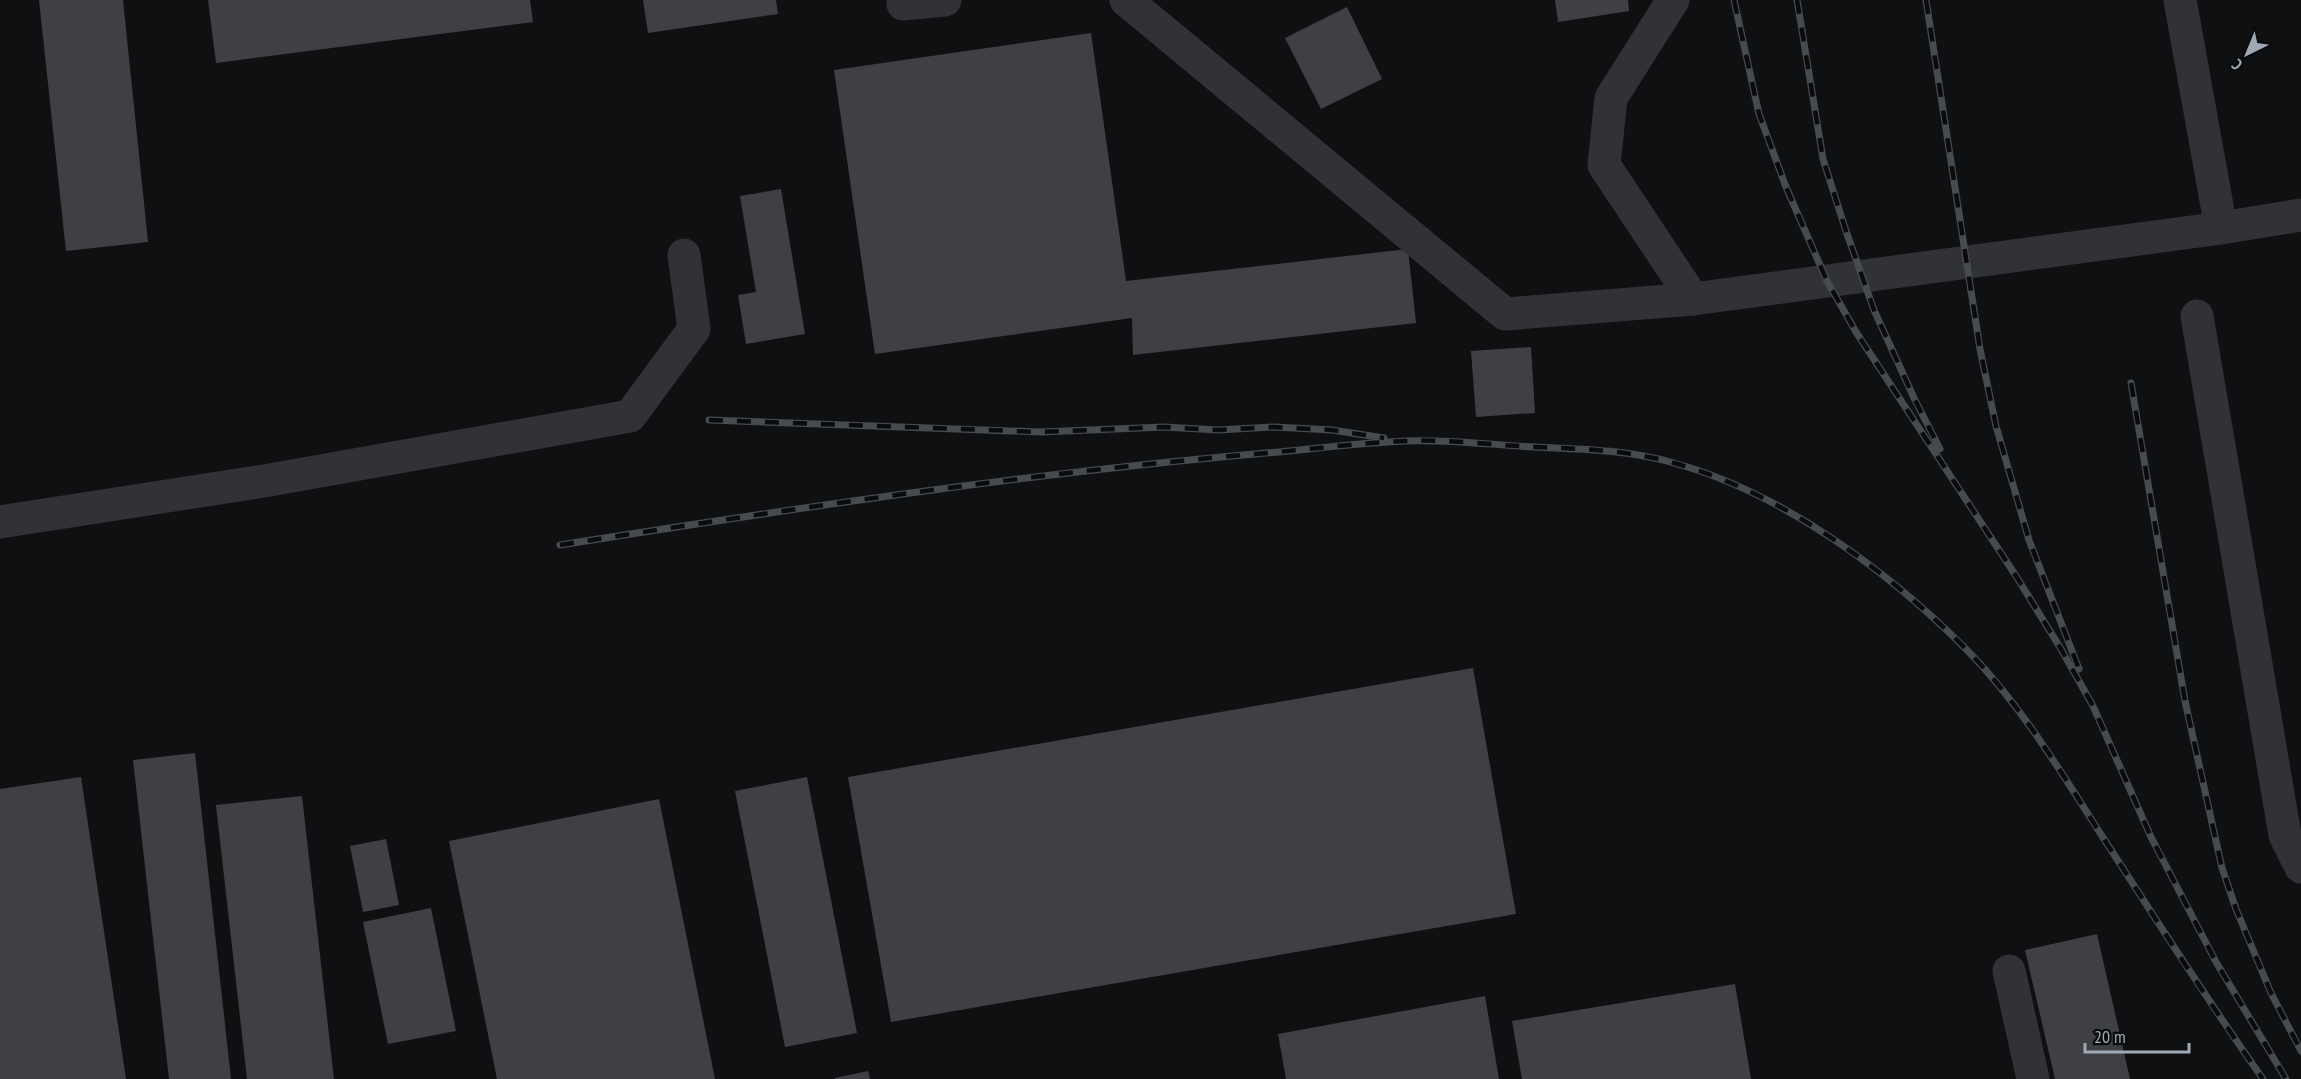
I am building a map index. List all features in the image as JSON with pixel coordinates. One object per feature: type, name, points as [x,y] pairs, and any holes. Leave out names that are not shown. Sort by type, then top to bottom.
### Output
[{"type":"lane","points":[[903,4],[945,0]]},
{"type":"lane","points":[[1126,0],[1505,314],[1693,299],[2221,228],[2301,215]]},
{"type":"lane","points":[[1673,0],[1611,98],[1604,165],[1693,299]]},
{"type":"lane","points":[[2180,0],[2221,228]]},
{"type":"lane","points":[[0,522],[264,481],[630,416],[694,329],[684,255]]},
{"type":"lane","points":[[2197,316],[2285,835],[2301,867]]},
{"type":"lane","points":[[2009,971],[2032,1079]]},
{"type":"building","points":[[39,0],[123,0],[148,242],[66,251]]},
{"type":"building","points":[[208,0],[530,0],[533,22],[216,63]]},
{"type":"building","points":[[643,0],[776,0],[778,14],[648,33]]},
{"type":"building","points":[[1555,0],[1628,0],[1629,11],[1558,22]]},
{"type":"building","points":[[1347,7],[1382,79],[1321,109],[1285,38]]},
{"type":"building","points":[[1091,33],[1126,281],[1408,249],[1416,323],[1133,355],[1132,318],[875,354],[834,70]]},
{"type":"building","points":[[781,189],[805,334],[746,344],[738,295],[756,292],[740,196]]},
{"type":"building","points":[[1531,347],[1535,413],[1476,417],[1471,351]]},
{"type":"building","points":[[1473,668],[1516,914],[891,1022],[848,777]]},
{"type":"building","points":[[195,753],[231,1079],[169,1079],[133,760]]},
{"type":"building","points":[[81,777],[126,1079],[0,1079],[0,789]]},
{"type":"building","points":[[807,777],[857,1033],[785,1047],[735,791]]},
{"type":"building","points":[[302,796],[334,1079],[247,1079],[216,805]]},
{"type":"building","points":[[659,799],[715,1079],[497,1079],[449,841]]},
{"type":"building","points":[[386,839],[399,905],[363,912],[350,846]]},
{"type":"building","points":[[431,908],[456,1031],[388,1044],[363,922]]},
{"type":"building","points":[[2097,934],[2130,1079],[2055,1079],[2025,950]]},
{"type":"building","points":[[1735,984],[1751,1079],[1522,1079],[1512,1021]]},
{"type":"building","points":[[1485,996],[1499,1079],[1286,1079],[1278,1034]]},
{"type":"building","points":[[868,1071],[870,1079],[835,1079],[835,1078]]},
{"type":"railway","points":[[1734,0],[1759,114],[1786,187],[1827,281],[1856,332],[2016,576],[2061,649],[2093,706],[2151,837],[2216,962],[2286,1079]]},
{"type":"railway","points":[[1797,0],[1823,159],[1874,310],[1940,449]]},
{"type":"railway","points":[[1926,0],[1980,349],[1996,426],[2029,540],[2079,669]]},
{"type":"railway","points":[[2131,383],[2185,701],[2222,868],[2236,909],[2271,993],[2301,1051]]},
{"type":"railway","points":[[709,420],[1041,432],[1164,427],[1218,430],[1274,427],[1332,430],[1384,438]]},
{"type":"railway","points":[[560,545],[994,482],[1168,462],[1368,443],[1437,441],[1588,450],[1640,455],[1674,463],[1715,476],[1755,494],[1832,538],[1903,592],[1967,650],[2023,716],[2181,959],[2263,1079]]}]
